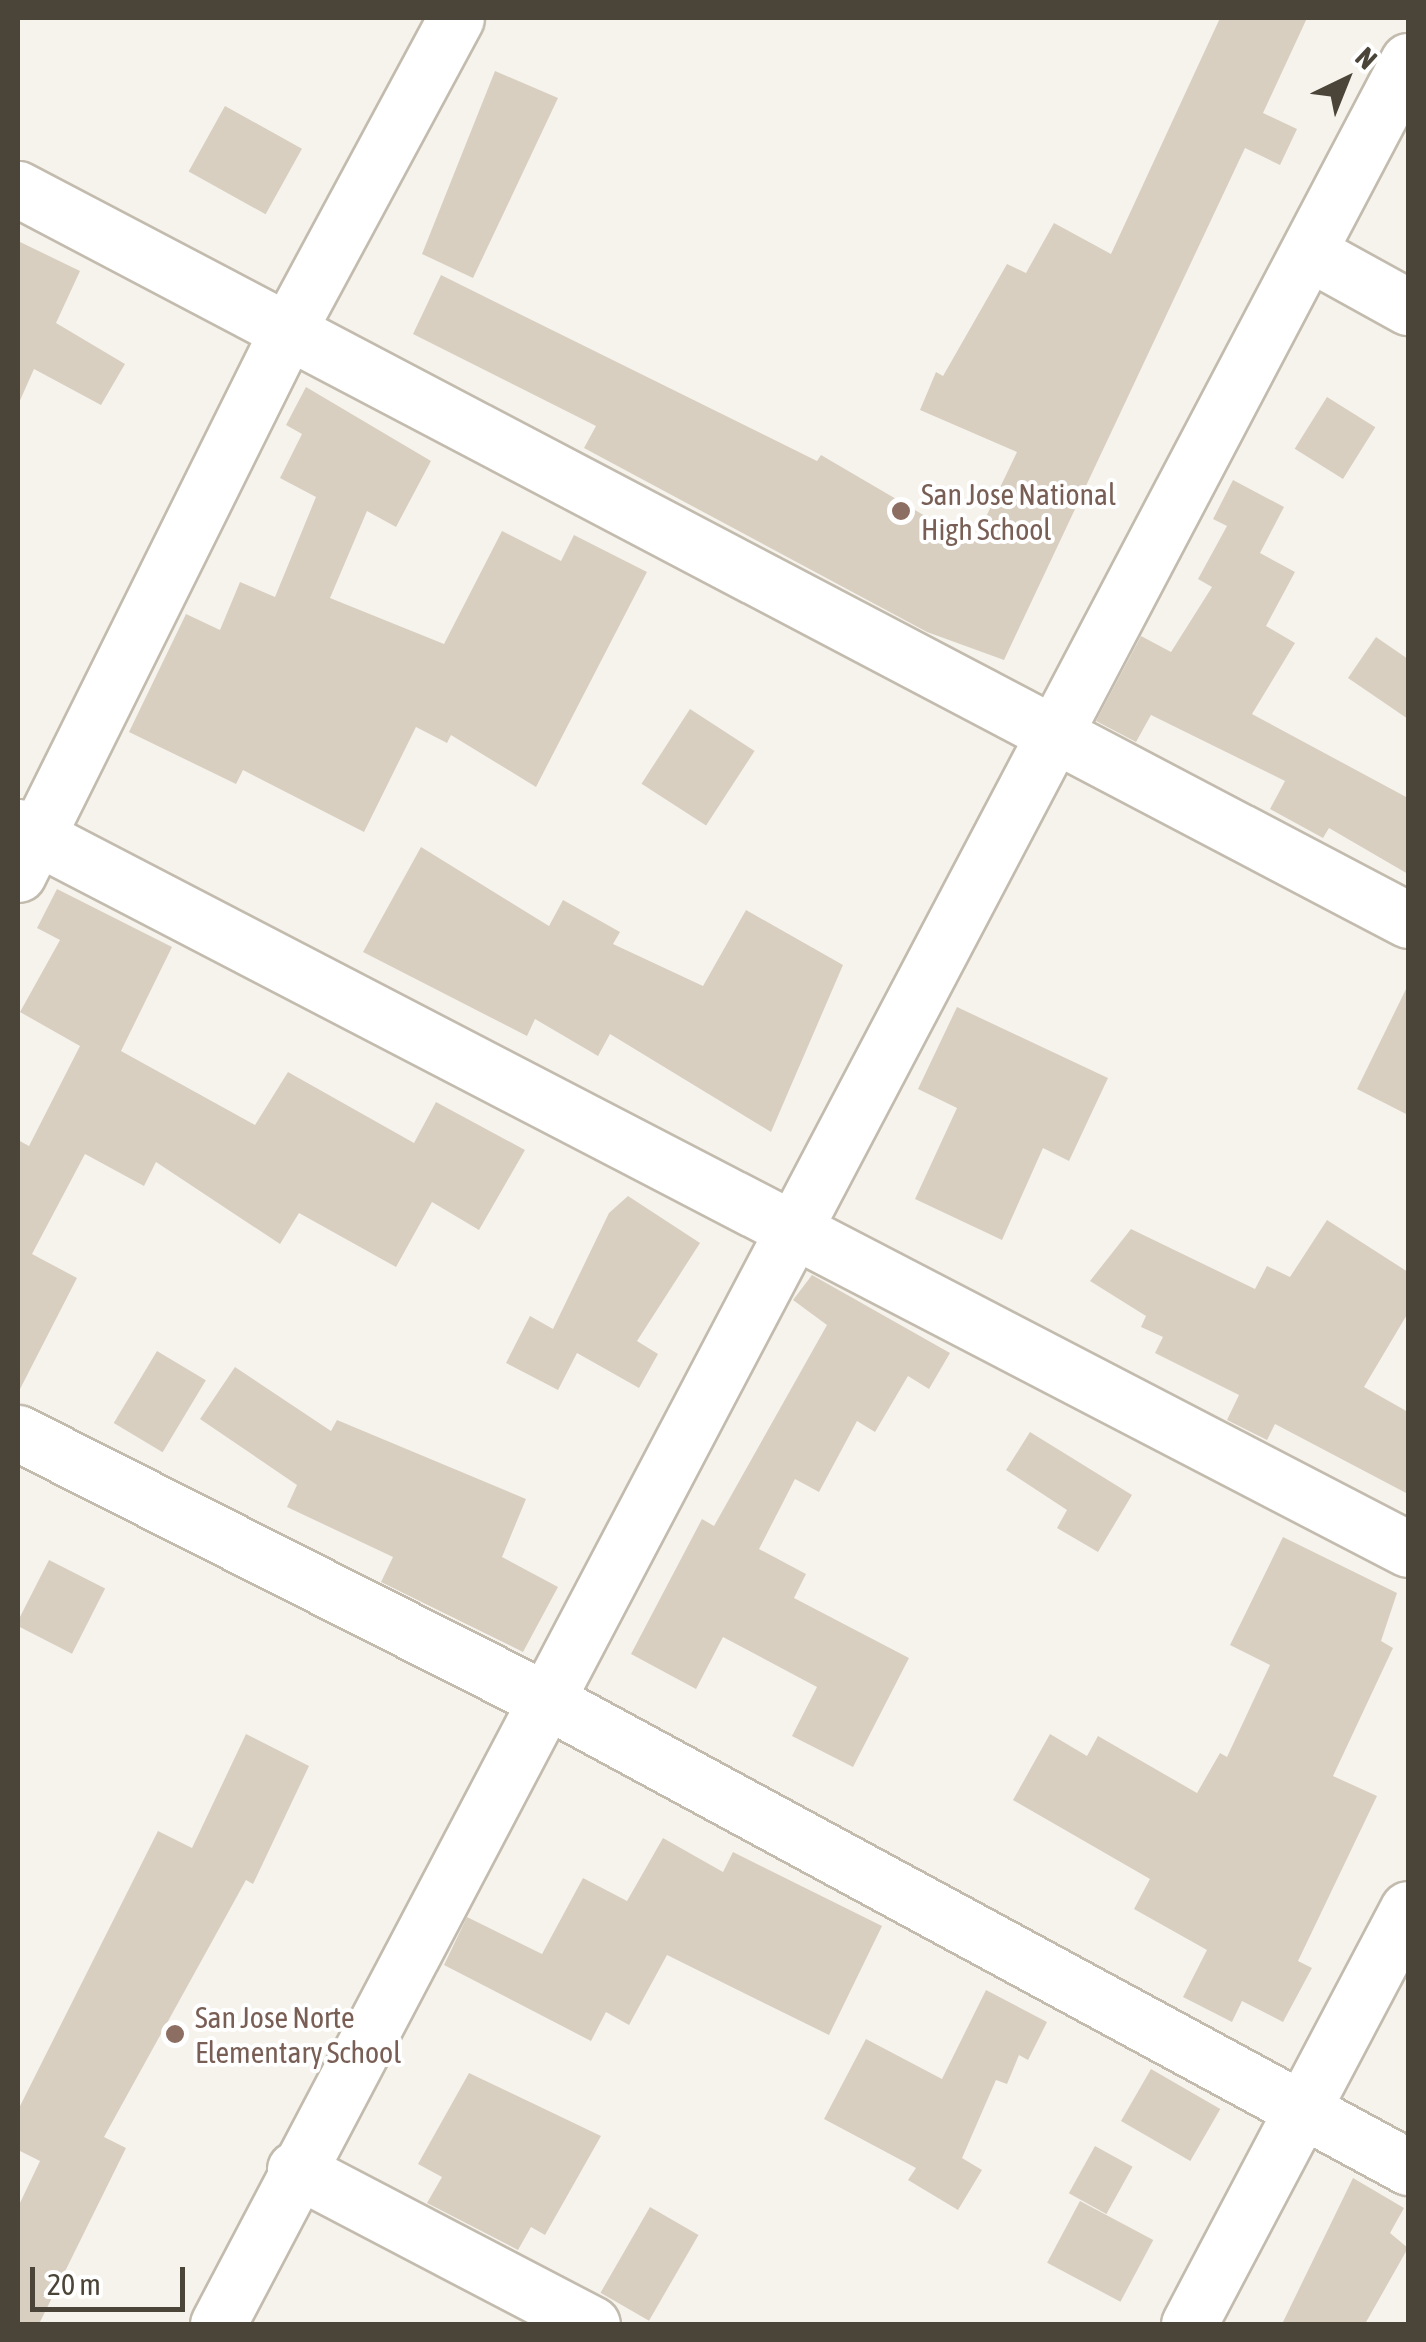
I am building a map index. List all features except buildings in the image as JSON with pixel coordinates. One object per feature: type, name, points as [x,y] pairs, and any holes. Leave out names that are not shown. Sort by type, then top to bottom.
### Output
[{"type":"street","points":[[456,18],[288,330],[24,846],[799,1225],[1408,1549]]},
{"type":"street","points":[[218,2324],[295,2168],[799,1225],[1049,733],[1310,254],[1408,61]]},
{"type":"street","points":[[18,190],[1408,920]]},
{"type":"street","points":[[1310,254],[1408,306]]},
{"type":"street","points":[[18,1433],[544,1699],[1408,2167]]},
{"type":"street","points":[[1189,2324],[1408,1909]]},
{"type":"street","points":[[295,2168],[592,2324]]},
{"type":"place","name":"San Jose National High School","points":[[901,511]]},
{"type":"place","name":"San Jose Norte Elementary School","points":[[175,2034]]}]
